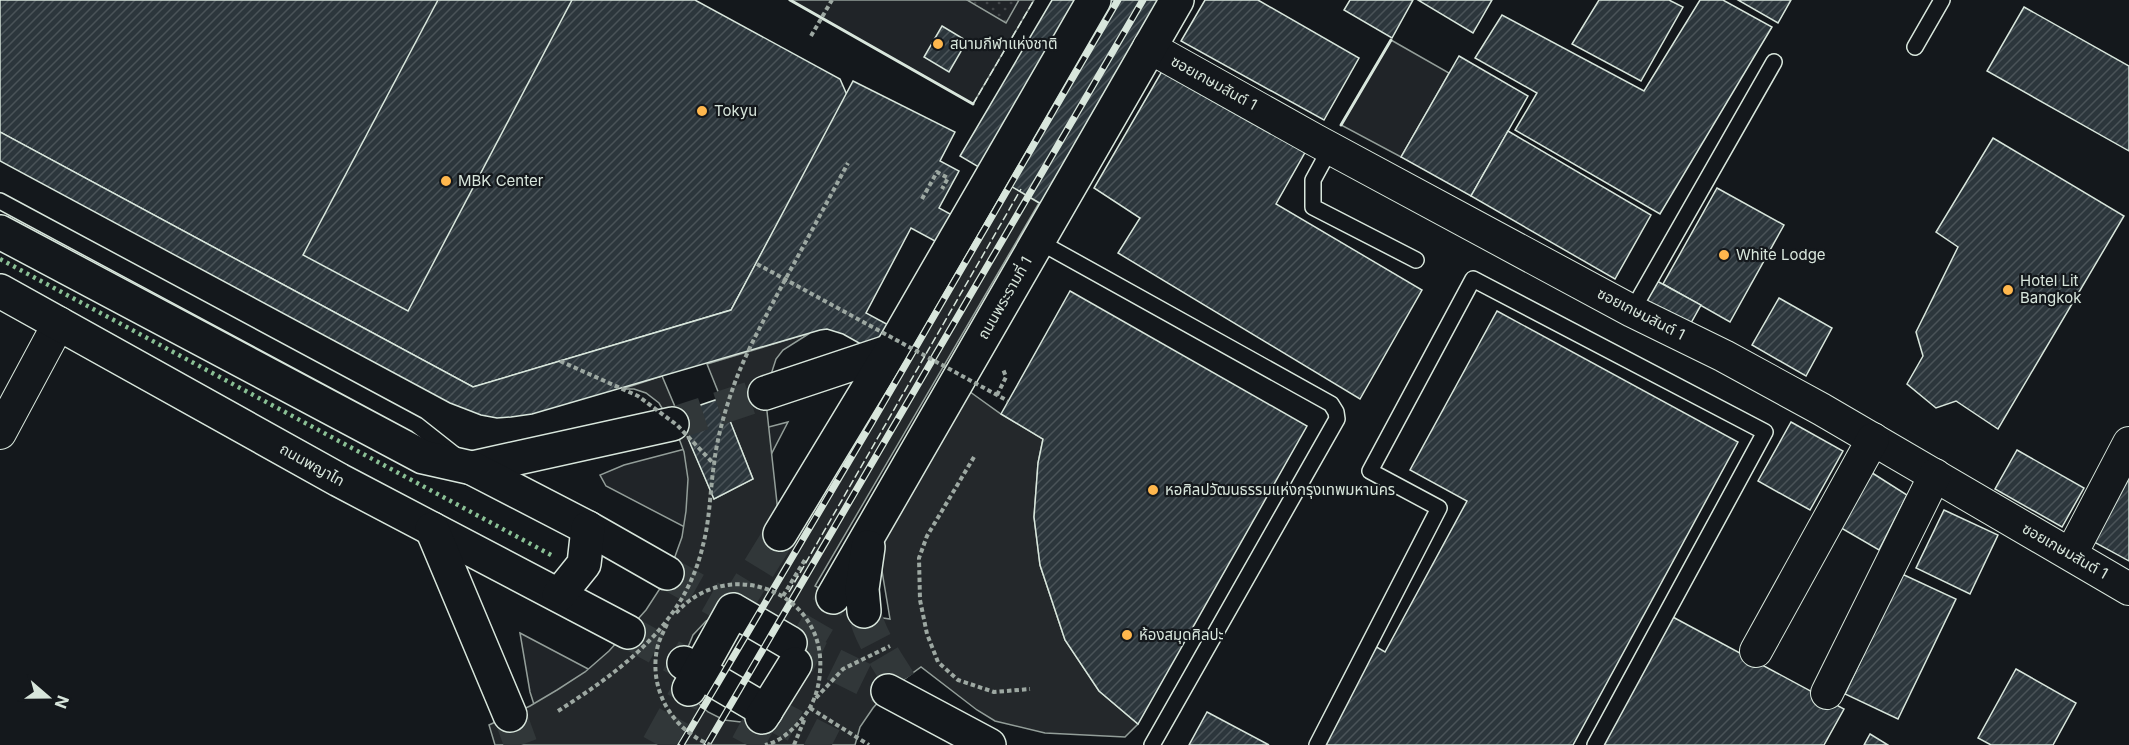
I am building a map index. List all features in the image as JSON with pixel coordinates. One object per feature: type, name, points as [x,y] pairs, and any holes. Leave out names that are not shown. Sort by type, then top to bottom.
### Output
[{"type":"main road","points":[[780,534],[891,351],[1094,0]]},
{"type":"main road","name":"ถนนพระรามที่ 1","points":[[833,597],[1177,0]]},
{"type":"main road","points":[[0,232],[423,457],[472,468],[588,528],[667,573]]},
{"type":"main road","name":"ถนนพญาไท","points":[[0,291],[339,480],[628,632]]},
{"type":"main road","points":[[765,393],[891,351]]},
{"type":"main road","points":[[472,468],[672,424]]},
{"type":"main road","points":[[864,611],[862,589],[867,552],[874,525]]},
{"type":"main road","points":[[559,595],[584,564],[588,528]]},
{"type":"main road","points":[[432,529],[510,715]]},
{"type":"main road","points":[[734,610],[793,653],[764,724],[691,674],[734,610]]},
{"type":"main road","points":[[900,692],[989,745]]},
{"type":"street","name":"ซอยเกษมสันต์ 1","points":[[1149,47],[1632,310],[1724,356],[1873,439],[2129,589]]},
{"type":"street","points":[[0,433],[59,323]]},
{"type":"street","points":[[1756,651],[1873,439]]},
{"type":"street","points":[[2071,554],[2129,443]]},
{"type":"street","points":[[1827,693],[1935,475]]},
{"type":"lane","points":[[1914,47],[1942,0]]},
{"type":"lane","points":[[1632,310],[1774,62]]},
{"type":"lane","points":[[1331,147],[1313,180],[1313,207],[1416,260]]},
{"type":"lane","points":[[0,201],[417,426],[472,468]]},
{"type":"lane","points":[[1038,241],[1330,404],[1337,416],[1152,745]]},
{"type":"lane","points":[[1317,745],[1439,508],[1370,471],[1473,279],[1765,432],[1595,745]]},
{"type":"path","points":[[812,36],[832,0]]},
{"type":"path","points":[[711,745],[696,739],[676,722],[662,699],[655,673],[658,646],[669,621],[682,600],[704,545],[714,463],[728,404],[744,358],[848,163]]},
{"type":"path","points":[[922,199],[937,172],[948,178],[939,194]]},
{"type":"path","points":[[757,264],[1008,401]]},
{"type":"path","points":[[560,361],[638,396],[677,425],[714,463]]},
{"type":"path","points":[[997,395],[1006,377],[1005,371],[1000,366]]},
{"type":"path","points":[[974,457],[927,536],[919,558],[920,600],[927,634],[938,662],[958,680],[994,692],[1030,689]]},
{"type":"path","points":[[558,711],[602,684],[632,660],[686,602],[709,588],[734,583],[759,586],[783,596],[802,613],[815,634],[821,659],[819,684],[794,745]]},
{"type":"path","points":[[764,724],[772,743],[794,729],[815,699],[843,669],[890,646]]},
{"type":"path","points":[[810,708],[869,745]]},
{"type":"shaded area","name":"สนามกีฬาแห่งชาติ","points":[[790,0],[1034,0],[973,104]]},
{"type":"shaded area","points":[[967,0],[1019,0],[1006,23]]},
{"type":"shaded area","points":[[1391,40],[1449,73],[1401,157],[1341,125]]},
{"type":"shaded area","points":[[1001,180],[1039,203],[815,586],[857,608],[890,619],[879,553],[904,496],[966,389],[1001,414],[1043,439],[1038,463],[1034,517],[1040,565],[1065,640],[1099,691],[1138,724],[1125,737],[1045,733],[995,721],[921,667],[888,691],[873,708],[860,727],[855,745],[495,745],[489,725],[530,706],[585,672],[609,651],[646,610],[661,587],[682,537],[688,479],[684,452],[677,433],[659,403],[646,393],[634,389],[622,389],[662,376],[714,499],[753,479],[707,364],[810,333],[783,350],[776,359],[765,393],[783,558]],"holes":[[[723,612],[795,658],[758,719],[741,722],[724,720],[708,712],[696,701],[686,652],[693,635],[706,621]]]},
{"type":"shaded area","points":[[788,422],[723,547],[606,486],[600,475],[624,465]]},
{"type":"shaded area","points":[[520,633],[647,700],[547,745],[530,692]]},
{"type":"building","name":"MBK Center","points":[[0,0],[695,0],[840,79],[847,95],[731,310],[473,387],[0,132]]},
{"type":"building","points":[[438,0],[572,0],[408,311],[303,255]]},
{"type":"building","points":[[1052,0],[1193,0],[1065,218],[960,156]]},
{"type":"building","points":[[1205,0],[1258,0],[1359,58],[1324,120],[1181,41]]},
{"type":"building","points":[[1350,0],[1413,0],[1392,38],[1344,10]]},
{"type":"building","points":[[1418,0],[1492,0],[1473,33]]},
{"type":"building","points":[[1599,0],[1669,0],[1683,7],[1641,81],[1572,44]]},
{"type":"building","points":[[1700,0],[1723,0],[1772,27],[1660,214],[1515,130],[1537,93],[1475,58],[1502,15],[1644,91]]},
{"type":"building","points":[[1738,0],[1791,0],[1778,23]]},
{"type":"building","points":[[2024,7],[2129,66],[2129,151],[1987,71]]},
{"type":"building","points":[[942,26],[967,41],[949,72],[924,57]]},
{"type":"building","points":[[1459,56],[1528,96],[1471,196],[1401,157]]},
{"type":"building","points":[[1165,66],[1307,149],[1276,204],[1422,290],[1360,399],[1118,253],[1140,218],[1094,188]]},
{"type":"building","points":[[853,81],[955,132],[940,161],[959,171],[939,208],[974,227],[959,254],[911,228],[866,313],[894,328],[877,353],[843,334],[827,329],[820,330],[532,414],[511,417],[497,418],[481,415],[450,403],[0,161],[0,132],[473,387],[731,310]]},
{"type":"building","points":[[1508,131],[1651,215],[1615,279],[1471,196]]},
{"type":"building","name":"Hotel Lit Bangkok","points":[[1993,138],[2124,216],[1998,429],[1956,401],[1936,408],[1907,384],[1923,356],[1916,332],[1958,247],[1936,232]]},
{"type":"building","name":"White Lodge","points":[[1717,188],[1784,225],[1730,322],[1663,284]]},
{"type":"building","points":[[1657,281],[1701,305],[1687,330],[1643,306]]},
{"type":"building","name":"หอศิลปวัฒนธรรมแห่งกรุงเทพมหานคร","points":[[1070,291],[1307,426],[1138,724],[1099,691],[1065,640],[1040,565],[1034,517],[1038,463],[1043,439],[1001,414]]},
{"type":"building","points":[[1779,298],[1832,328],[1806,376],[1752,345]]},
{"type":"building","points":[[1497,311],[1738,442],[1573,745],[1322,745],[1375,646],[1385,652],[1467,501],[1410,470]]},
{"type":"building","points":[[721,398],[753,479],[714,499],[677,413]]},
{"type":"building","points":[[1791,422],[1843,451],[1810,510],[1758,481]]},
{"type":"building","points":[[2017,450],[2084,488],[2062,527],[1995,489]]},
{"type":"building","points":[[2129,461],[2129,561],[2083,536]]},
{"type":"building","points":[[1866,469],[1907,495],[1879,550],[1836,525]]},
{"type":"building","points":[[1944,510],[1998,535],[1970,594],[1916,568]]},
{"type":"building","points":[[1902,574],[1956,599],[1898,719],[1845,694]]},
{"type":"building","points":[[1671,616],[1844,709],[1824,745],[1602,745]]},
{"type":"building","points":[[2016,669],[2076,703],[2053,745],[1991,745],[1978,738]]},
{"type":"building","points":[[1207,712],[1269,745],[1189,745]]},
{"type":"building","points":[[1870,734],[1888,745],[1864,745]]},
{"type":"tunnel","points":[[672,424],[765,393]]},
{"type":"tunnel","points":[[733,610],[780,534]]},
{"type":"tunnel","points":[[667,573],[733,610]]},
{"type":"tunnel","points":[[802,650],[833,597]]},
{"type":"tunnel","points":[[864,611],[874,639],[900,682]]},
{"type":"tunnel","points":[[628,632],[684,663]]},
{"type":"tunnel","points":[[790,643],[888,691]]},
{"type":"tunnel","points":[[658,745],[689,689]]},
{"type":"tunnel","points":[[766,711],[832,745]]},
{"type":"tunnel","points":[[510,715],[521,745]]},
{"type":"tunnel","points":[[747,745],[762,717]]},
{"type":"railway","points":[[681,745],[1118,0]]},
{"type":"railway","points":[[707,745],[1143,0]]},
{"type":"hedge","points":[[0,259],[553,556]]},
{"type":"fence","points":[[973,104],[1034,0]]},
{"type":"fence","points":[[789,592],[1021,189]]},
{"type":"wall","points":[[790,0],[973,104]]},
{"type":"wall","points":[[1341,125],[1391,40]]},
{"type":"place","name":"สนามกีฬาแห่งชาติ","points":[[938,44]]},
{"type":"place","name":"Tokyu","points":[[702,111]]},
{"type":"place","name":"MBK Center","points":[[446,181]]},
{"type":"place","name":"White Lodge","points":[[1724,255]]},
{"type":"place","name":"Hotel Lit Bangkok","points":[[2008,290]]},
{"type":"place","name":"หอศิลปวัฒนธรรมแห่งกรุงเทพมหานคร","points":[[1153,490]]},
{"type":"place","name":"ห้องสมุดศิลปะ","points":[[1127,635]]}]
